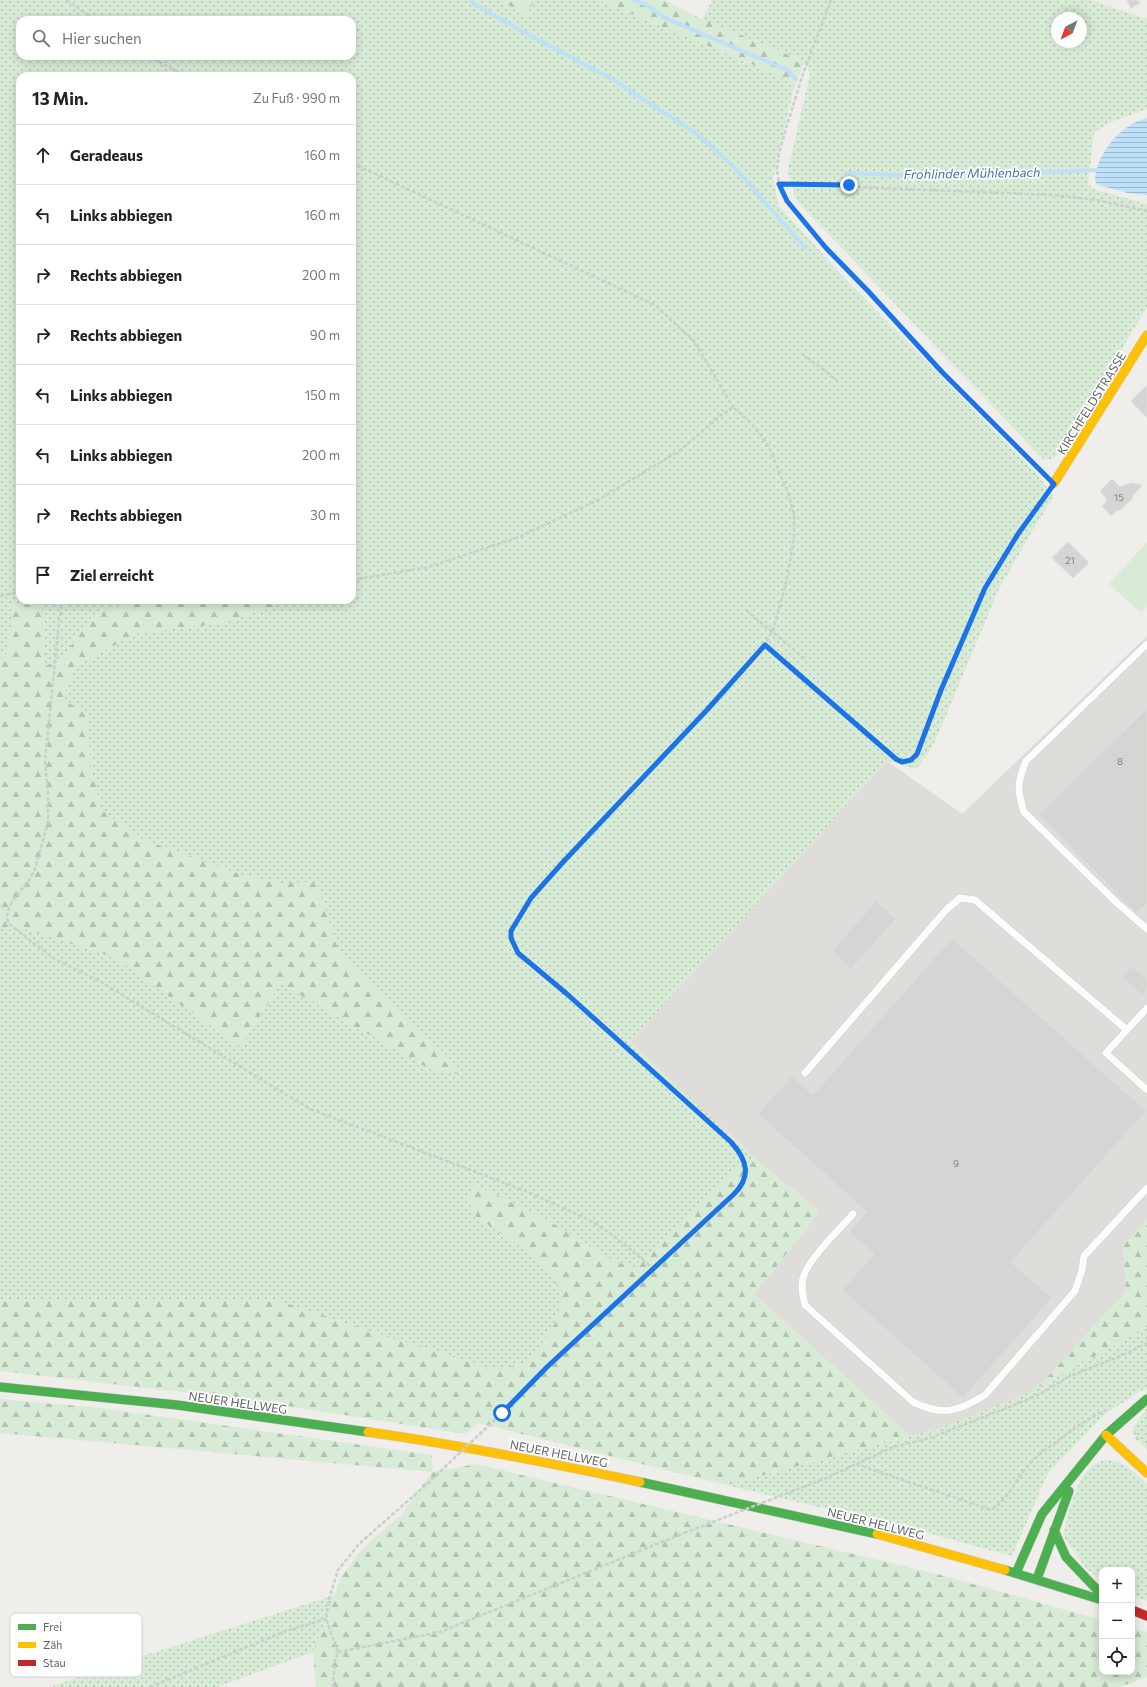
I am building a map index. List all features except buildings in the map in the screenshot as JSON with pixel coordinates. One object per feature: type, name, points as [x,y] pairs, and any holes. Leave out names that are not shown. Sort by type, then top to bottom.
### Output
[{"type":"main road","name":"KIRCHFELDSTRASSE","points":[[1054,484],[1147,335]]},
{"type":"main road","name":"NEUER HELLWEG","points":[[0,1387],[177,1405],[438,1442],[570,1467],[745,1504],[894,1538],[1016,1572],[1099,1599]]},
{"type":"main road","points":[[1016,1572],[1042,1514],[1106,1435],[1147,1399]]},
{"type":"main road","points":[[1106,1435],[1147,1473]]},
{"type":"main road","points":[[1036,1579],[1079,1467]]},
{"type":"main road","points":[[1054,1530],[1066,1557],[1099,1592]]},
{"type":"main road","points":[[1135,1611],[1147,1616]]},
{"type":"lane","points":[[1147,644],[1026,762],[1019,777],[1018,794],[1024,812],[1116,902],[1147,929]]},
{"type":"lane","points":[[805,1073],[946,910],[960,898],[975,900],[1127,1030]]},
{"type":"lane","points":[[1147,1008],[1106,1053],[1147,1090]]},
{"type":"lane","points":[[853,1214],[814,1258],[804,1275],[802,1292],[805,1305],[913,1402],[936,1411],[952,1411],[967,1406],[985,1394],[1075,1291],[1082,1270],[1084,1256],[1147,1188]]},
{"type":"path","points":[[66,0],[90,16]]},
{"type":"path","points":[[765,645],[896,759],[902,762],[911,760],[917,754],[941,690],[985,588],[1018,534],[1054,484],[942,372],[868,291],[826,248],[787,201],[779,184],[777,169],[787,125],[831,0]]},
{"type":"path","points":[[156,60],[178,72]]},
{"type":"path","points":[[334,1687],[335,1660],[338,1652],[326,1619],[329,1598],[336,1576],[348,1557],[359,1544],[427,1484],[502,1413],[547,1367],[741,1187],[746,1176],[745,1164],[742,1157],[731,1142],[567,994],[518,953],[511,938],[511,931],[536,892],[706,711],[765,645],[772,631],[788,579],[794,537],[794,514],[788,493],[768,446],[751,423],[733,408],[694,341],[655,305],[356,165]]},
{"type":"path","points":[[779,184],[1054,195],[1096,200],[1147,211]]},
{"type":"path","points":[[802,354],[837,381]]},
{"type":"path","points":[[356,579],[428,568],[519,538],[605,496],[679,451],[721,416],[733,408]]},
{"type":"path","points":[[0,596],[16,593]]},
{"type":"path","points":[[62,604],[58,621],[45,762],[48,794],[48,822],[35,869],[9,908],[7,915],[8,922],[53,958],[101,982],[310,1109],[523,1190],[570,1211],[593,1222],[614,1236],[654,1269]]},
{"type":"path","points":[[746,610],[805,659]]},
{"type":"path","points":[[338,1652],[440,1632],[684,1533],[824,1479],[893,1447],[930,1438],[1019,1403],[1040,1394],[1068,1377],[1130,1352],[1147,1343]]},
{"type":"path","points":[[855,1464],[991,1510],[997,1508],[1024,1471],[1042,1452],[1085,1421],[1114,1407]]},
{"type":"path","points":[[150,1687],[286,1631],[326,1619]]},
{"type":"shaded area","points":[[1147,636],[1147,1220],[1123,1245],[1126,1292],[1038,1387],[1021,1396],[977,1414],[937,1429],[910,1436],[754,1294],[820,1212],[757,1160],[630,1042],[887,761],[962,814]]},
{"type":"green space","points":[[0,0],[499,0],[526,15],[534,0],[598,0],[768,71],[787,80],[789,84],[794,87],[773,179],[779,206],[836,269],[1036,473],[1054,497],[1038,521],[999,589],[936,739],[927,755],[916,769],[887,761],[630,1042],[757,1160],[738,1170],[469,1421],[0,1361]]},
{"type":"green space","points":[[499,0],[534,0],[527,15]]},
{"type":"green space","points":[[598,0],[665,0],[693,15],[794,57],[804,63],[794,87],[789,84],[787,80],[768,71]]},
{"type":"green space","points":[[713,0],[1091,0],[1147,19],[1147,109],[1108,123],[1094,133],[1088,184],[1093,189],[1147,204],[1147,307],[1055,458],[1044,460],[796,200],[790,175],[787,174],[810,74],[806,66],[794,57],[702,19]]},
{"type":"green space","points":[[1147,542],[1147,606],[1141,613],[1109,584]]},
{"type":"green space","points":[[13,604],[42,605],[44,667],[62,658],[95,613],[127,604],[277,604],[277,606],[222,623],[135,634],[75,667],[63,699],[87,714],[91,767],[102,810],[144,840],[243,875],[281,883],[317,882],[339,952],[464,1074],[433,1071],[281,984],[240,1047],[115,958],[30,930],[0,929],[0,659],[8,652]]},
{"type":"green space","points":[[757,1160],[820,1212],[754,1294],[910,1436],[726,1485],[478,1423],[465,1434],[243,1399],[0,1371],[0,1300],[280,1301],[370,1331],[499,1370],[530,1361],[556,1322],[563,1292],[530,1253],[472,1214],[469,1196],[474,1184],[549,1221],[616,1262],[634,1267],[738,1169]]},
{"type":"green space","points":[[1147,1220],[1147,1328],[1038,1387],[1126,1292],[1123,1245]]},
{"type":"green space","points":[[1147,1328],[1147,1387],[1105,1414],[1048,1473],[1012,1556],[924,1532],[726,1485],[937,1429],[1021,1396],[1066,1367]]},
{"type":"green space","points":[[0,1399],[101,1408],[432,1455],[433,1472],[476,1464],[937,1574],[1099,1619],[1099,1675],[1135,1675],[1135,1629],[1147,1632],[1147,1677],[1120,1687],[316,1687],[313,1652],[341,1577],[358,1554],[401,1515],[432,1472],[0,1433]]},
{"type":"green space","points":[[1147,1408],[1147,1450],[1141,1443],[1133,1427]]},
{"type":"green space","points":[[1104,1460],[1110,1460],[1122,1464],[1147,1484],[1147,1601],[1135,1596],[1135,1567],[1099,1567],[1099,1577],[1087,1570],[1063,1536],[1076,1491],[1087,1471],[1094,1464]]},
{"type":"green space","points":[[335,1595],[313,1652],[217,1687],[51,1687],[78,1677],[142,1677],[142,1656]]},
{"type":"water","points":[[1147,118],[1147,195],[1128,193],[1098,185],[1095,181],[1096,171],[1111,142],[1128,127]]},
{"type":"waterway","points":[[471,0],[474,4],[529,35],[612,79],[697,134],[733,166],[805,248]]},
{"type":"waterway","name":"Frohlinder Mühlenbach","points":[[634,0],[646,5],[667,19],[787,70],[796,79]]},
{"type":"waterway","name":"Frohlinder Mühlenbach","points":[[846,173],[925,176],[980,172],[1026,173],[1097,170]]},
{"type":"traffic: fast","points":[[0,1387],[177,1405],[368,1432]]},
{"type":"traffic: fast","points":[[1016,1573],[1042,1514],[1106,1435],[1147,1399]]},
{"type":"traffic: fast","points":[[640,1482],[877,1534]]},
{"type":"traffic: fast","points":[[1037,1579],[1069,1491]]},
{"type":"traffic: fast","points":[[1054,1530],[1066,1557],[1099,1592]]},
{"type":"traffic: fast","points":[[1005,1570],[1099,1599]]},
{"type":"traffic: slow","points":[[1054,483],[1147,335]]},
{"type":"traffic: slow","points":[[368,1432],[505,1455],[640,1482]]},
{"type":"traffic: slow","points":[[1106,1435],[1147,1473]]},
{"type":"traffic: slow","points":[[877,1534],[1005,1570]]},
{"type":"traffic: jam","points":[[1135,1611],[1147,1616]]},
{"type":"route","points":[[502,1413],[547,1367],[734,1194],[741,1187],[746,1176],[745,1164],[739,1151],[731,1142],[567,994],[518,953],[513,946],[511,938],[511,931],[518,919],[531,898],[564,861],[706,711],[765,645],[773,650],[867,735],[896,759],[902,762],[911,760],[917,754],[941,690],[985,588],[1018,534],[1054,484],[942,372],[868,291],[826,248],[787,201],[779,184],[849,185]]}]
